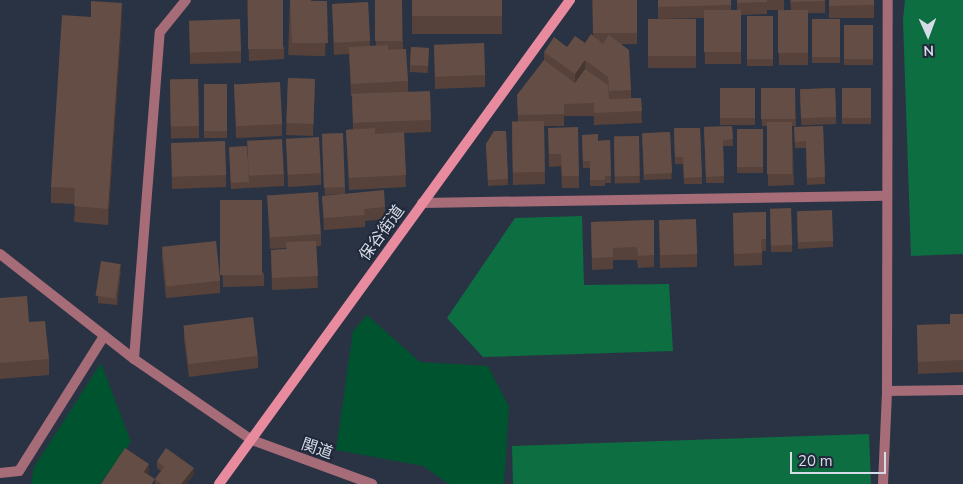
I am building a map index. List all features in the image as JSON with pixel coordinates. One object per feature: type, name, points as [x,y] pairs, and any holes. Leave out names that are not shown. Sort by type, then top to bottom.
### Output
[{"type":"main road","name":"保谷街道","points":[[219,484],[570,0]]},
{"type":"street","points":[[134,359],[160,32],[186,0]]},
{"type":"street","points":[[883,484],[886,390],[888,0]]},
{"type":"street","points":[[422,203],[887,196]]},
{"type":"street","name":"関道","points":[[0,254],[134,359],[252,440],[372,484]]},
{"type":"street","points":[[0,473],[19,471],[104,336]]},
{"type":"street","points":[[886,390],[963,390]]},
{"type":"green space","points":[[905,0],[963,0],[963,254],[911,256],[903,20]]},
{"type":"green space","points":[[582,216],[584,285],[669,284],[673,351],[483,357],[447,318],[515,218]]},
{"type":"green space","points":[[367,315],[420,362],[488,366],[509,407],[504,484],[449,484],[423,466],[336,450],[353,331]]},
{"type":"green space","points":[[101,363],[131,442],[100,484],[31,484],[34,467]]},
{"type":"green space","points":[[869,434],[871,484],[513,484],[512,446]]},
{"type":"building","points":[[248,0],[283,0],[283,49],[248,49]]},
{"type":"building","points":[[290,0],[327,1],[328,43],[292,43]]},
{"type":"building","points":[[375,0],[402,0],[402,41],[375,41]]},
{"type":"building","points":[[412,0],[502,0],[502,16],[412,16]]},
{"type":"building","points":[[593,0],[637,0],[637,33],[593,33]]},
{"type":"building","points":[[658,0],[731,0],[731,5],[658,7]]},
{"type":"building","points":[[737,0],[767,0],[767,2],[737,3]]},
{"type":"building","points":[[791,0],[825,0],[825,1],[791,2]]},
{"type":"building","points":[[829,0],[874,0],[874,5],[829,6]]},
{"type":"building","points":[[91,1],[122,3],[108,209],[74,206],[75,188],[51,187],[62,15],[91,17]]},
{"type":"building","points":[[368,2],[370,41],[334,43],[332,4]]},
{"type":"building","points":[[704,10],[741,10],[741,52],[704,52]]},
{"type":"building","points":[[778,10],[808,10],[808,53],[778,53]]},
{"type":"building","points":[[747,16],[773,16],[773,59],[747,59]]},
{"type":"building","points":[[240,19],[241,51],[190,53],[189,21]]},
{"type":"building","points":[[648,19],[696,19],[696,56],[648,56]]},
{"type":"building","points":[[812,19],[840,19],[840,57],[812,57]]},
{"type":"building","points":[[844,25],[873,25],[873,59],[844,59]]},
{"type":"building","points":[[591,34],[603,44],[609,35],[629,50],[631,90],[609,91],[608,77],[585,60],[575,74],[544,52],[554,37],[567,47],[575,36],[585,43]]},
{"type":"building","points":[[484,43],[485,75],[435,77],[434,45]]},
{"type":"building","points":[[388,45],[388,50],[406,49],[408,81],[351,84],[349,47]]},
{"type":"building","points":[[411,47],[429,48],[428,66],[410,65]]},
{"type":"building","points":[[544,60],[575,83],[585,69],[608,85],[609,99],[641,98],[642,111],[594,113],[594,103],[564,104],[564,114],[518,115],[517,95]]},
{"type":"building","points":[[288,78],[315,79],[313,124],[286,123]]},
{"type":"building","points":[[170,79],[198,79],[199,126],[171,126]]},
{"type":"building","points":[[280,82],[282,124],[236,126],[234,84]]},
{"type":"building","points":[[204,84],[227,84],[227,131],[204,131]]},
{"type":"building","points":[[720,88],[755,88],[755,118],[720,118]]},
{"type":"building","points":[[761,88],[795,88],[795,119],[761,119]]},
{"type":"building","points":[[835,88],[836,117],[801,118],[800,89]]},
{"type":"building","points":[[842,88],[871,88],[871,118],[842,118]]},
{"type":"building","points":[[430,91],[431,120],[353,123],[352,94]]},
{"type":"building","points":[[544,121],[545,172],[513,173],[512,122]]},
{"type":"building","points":[[767,122],[792,122],[792,174],[767,174]]},
{"type":"building","points":[[732,126],[733,139],[723,140],[724,176],[706,177],[704,127]]},
{"type":"building","points":[[823,126],[825,177],[807,178],[806,141],[795,142],[794,127]]},
{"type":"building","points":[[578,127],[579,176],[562,176],[561,154],[549,154],[548,128]]},
{"type":"building","points":[[375,128],[375,134],[404,132],[406,175],[349,178],[346,130]]},
{"type":"building","points":[[674,128],[700,128],[702,177],[684,178],[683,157],[675,157]]},
{"type":"building","points":[[737,129],[763,129],[763,167],[737,167]]},
{"type":"building","points":[[494,131],[506,131],[508,179],[488,180],[486,144]]},
{"type":"building","points":[[670,132],[672,173],[644,174],[642,133]]},
{"type":"building","points":[[343,133],[345,187],[324,188],[322,134]]},
{"type":"building","points":[[598,134],[598,141],[610,140],[611,176],[605,176],[605,180],[590,180],[590,161],[583,161],[582,135]]},
{"type":"building","points":[[614,136],[639,136],[640,176],[615,176]]},
{"type":"building","points":[[319,137],[321,173],[288,175],[286,139]]},
{"type":"building","points":[[282,139],[284,174],[249,176],[247,141]]},
{"type":"building","points":[[225,141],[226,175],[172,177],[171,143]]},
{"type":"building","points":[[247,146],[249,182],[231,183],[229,147]]},
{"type":"building","points":[[384,190],[385,207],[364,209],[365,215],[324,218],[322,196]]},
{"type":"building","points":[[318,192],[321,234],[270,237],[267,196]]},
{"type":"building","points":[[220,200],[262,200],[262,275],[220,275]]},
{"type":"building","points":[[791,208],[792,245],[771,246],[770,209]]},
{"type":"building","points":[[832,210],[833,241],[798,242],[797,211]]},
{"type":"building","points":[[766,212],[766,239],[761,239],[762,253],[734,254],[733,213]]},
{"type":"building","points":[[696,219],[697,254],[660,255],[659,220]]},
{"type":"building","points":[[654,220],[654,255],[638,256],[637,247],[613,248],[613,257],[592,258],[591,222]]},
{"type":"building","points":[[216,241],[220,281],[166,286],[162,247]]},
{"type":"building","points":[[316,241],[318,276],[272,278],[271,250],[287,249],[286,242]]},
{"type":"building","points":[[101,261],[121,264],[115,299],[96,296]]},
{"type":"building","points":[[27,296],[29,322],[45,321],[49,359],[0,363],[0,298]]},
{"type":"building","points":[[950,314],[963,314],[963,360],[918,362],[917,325],[950,324]]},
{"type":"building","points":[[253,317],[258,356],[188,364],[184,326]]},
{"type":"building","points":[[125,448],[149,464],[144,472],[155,479],[152,484],[101,484]]},
{"type":"building","points":[[166,448],[194,468],[181,484],[162,484],[155,479],[164,467],[157,461]]}]
